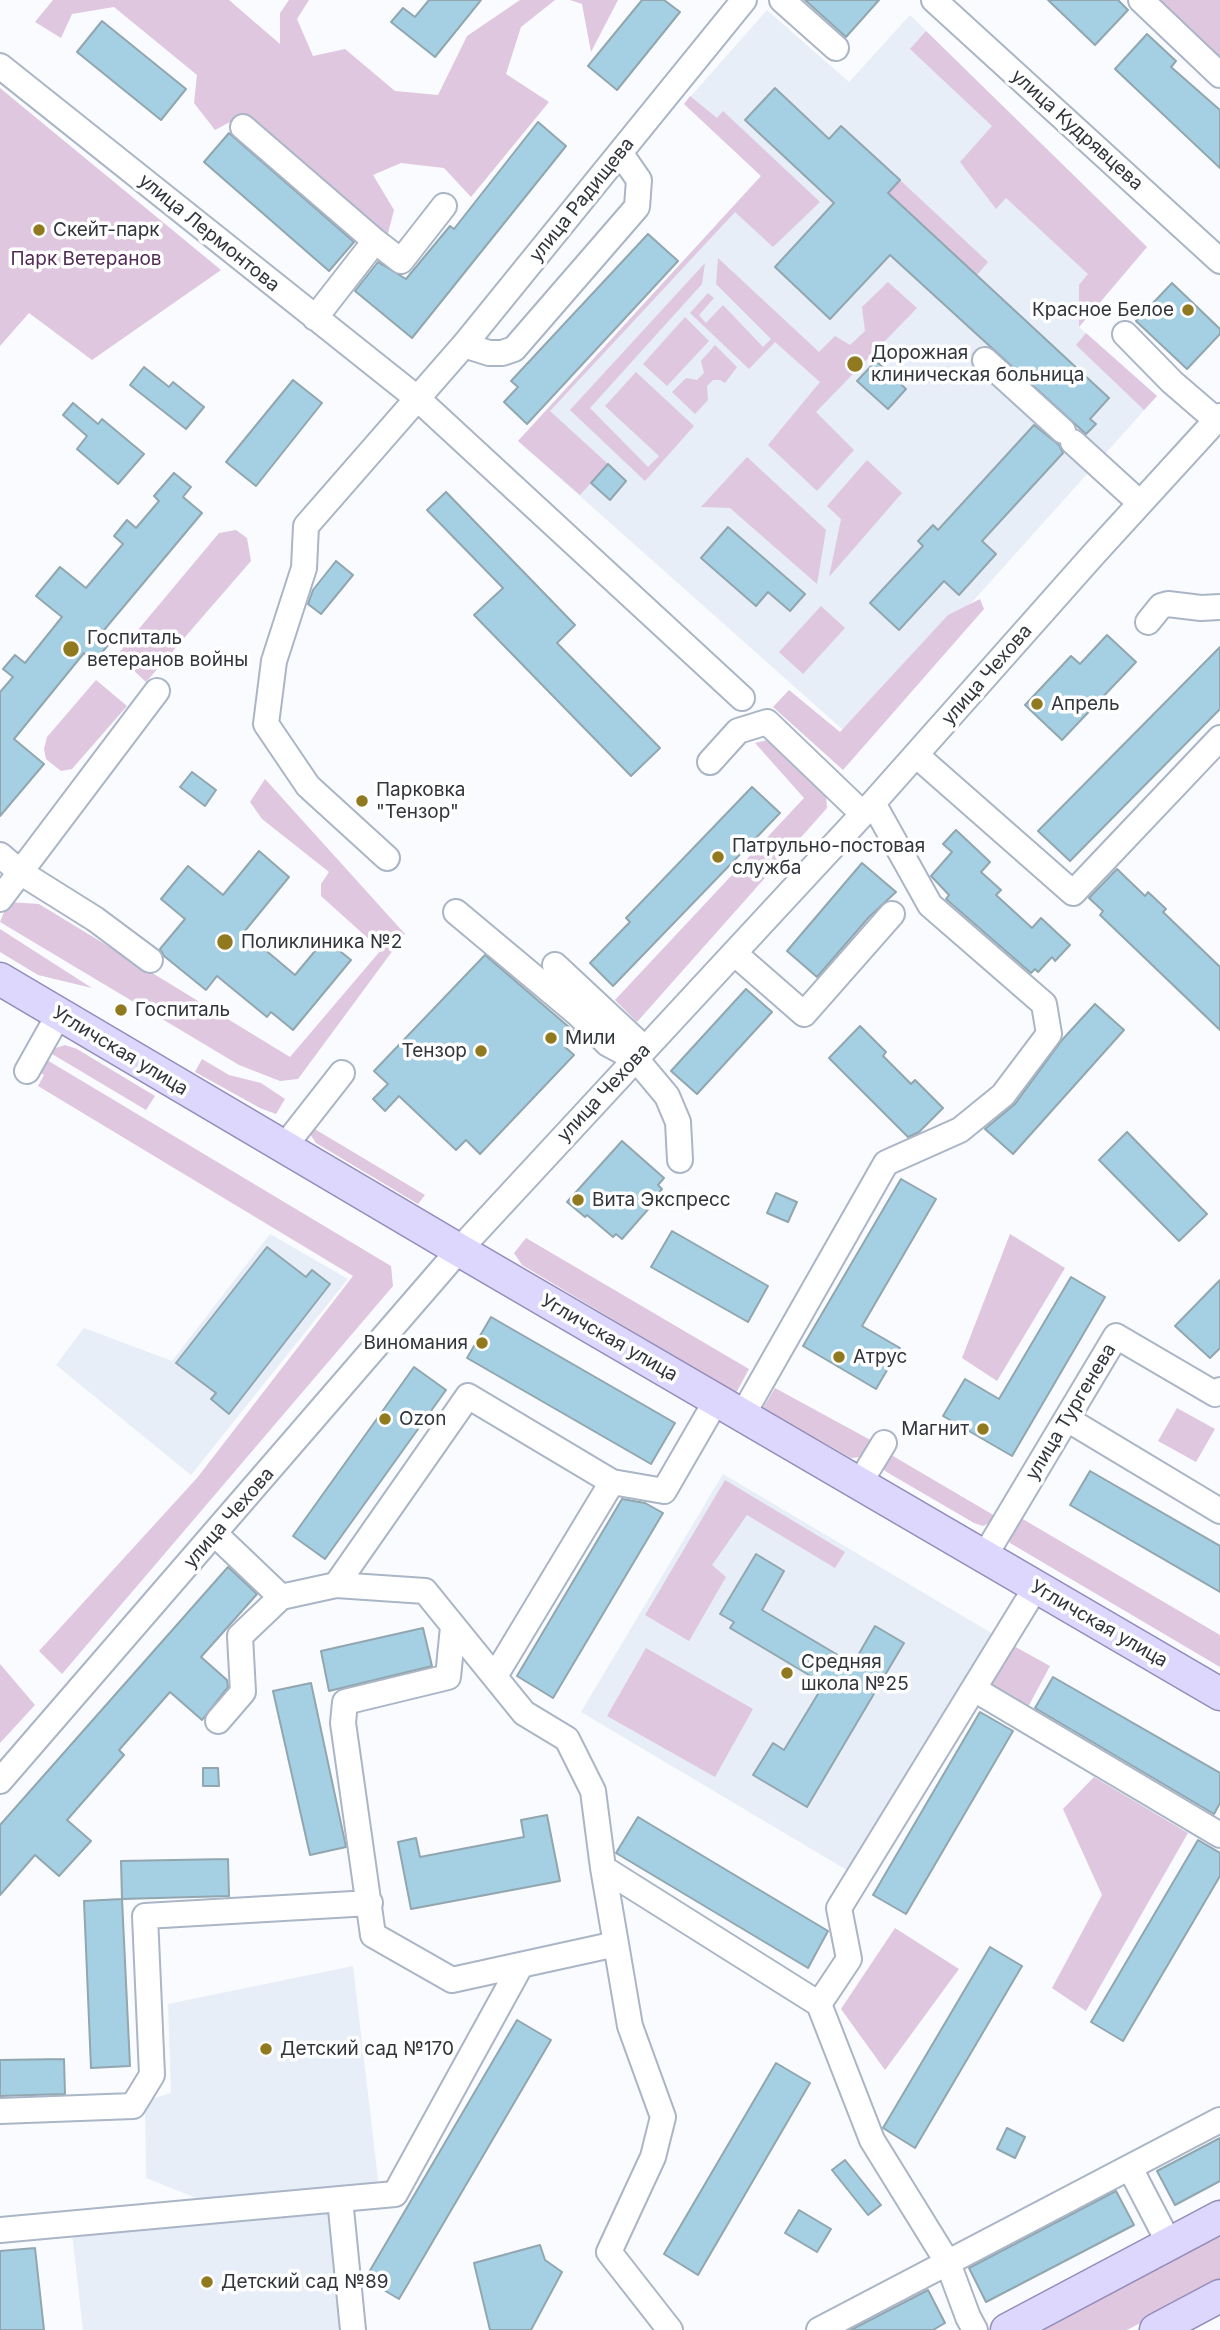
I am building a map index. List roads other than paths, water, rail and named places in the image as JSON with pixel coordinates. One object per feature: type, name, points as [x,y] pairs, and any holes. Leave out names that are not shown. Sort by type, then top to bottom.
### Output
[{"type":"main road","name":"Угличская улица","points":[[0,979],[1220,1694]]},
{"type":"main road","points":[[1007,2330],[1220,2217]]},
{"type":"main road","points":[[1156,2330],[1220,2296]]},
{"type":"street","name":"улица Радищева","points":[[387,858],[308,786],[266,724],[274,662],[304,568],[306,526],[464,345],[744,0]]},
{"type":"street","points":[[782,0],[836,48]]},
{"type":"street","name":"улица Кудрявцева","points":[[934,0],[1217,254]]},
{"type":"street","points":[[1141,0],[1220,75]]},
{"type":"street","name":"улица Лермонтова","points":[[0,66],[418,399],[742,698]]},
{"type":"street","points":[[243,127],[401,261],[444,206]]},
{"type":"street","points":[[464,345],[489,353],[514,349],[637,207],[639,180],[621,153]]},
{"type":"street","points":[[315,318],[375,241]]},
{"type":"street","points":[[1125,334],[1172,382],[1218,418]]},
{"type":"street","points":[[985,360],[1140,503]]},
{"type":"street","name":"улица Чехова","points":[[0,1781],[459,1250],[868,808],[1218,418]]},
{"type":"street","points":[[1148,622],[1161,607],[1168,604],[1220,607]]},
{"type":"street","points":[[0,899],[157,691]]},
{"type":"street","points":[[336,1585],[468,1396],[612,1482],[664,1490],[729,1408],[886,1163],[960,1130],[1003,1095],[1049,1034],[1044,1004],[930,905],[868,808],[767,722],[738,731],[710,762]]},
{"type":"street","points":[[916,755],[1073,893],[1220,738]]},
{"type":"street","points":[[0,855],[20,872],[70,901],[150,960]]},
{"type":"street","points":[[456,912],[578,1014],[608,1044],[640,1054]]},
{"type":"street","points":[[734,953],[804,1014],[892,914]]},
{"type":"street","points":[[555,965],[640,1054],[667,1097],[678,1122],[680,1160]]},
{"type":"street","points":[[27,1071],[59,1014]]},
{"type":"street","points":[[284,1147],[342,1073]]},
{"type":"street","name":"улица Тургенева","points":[[984,1557],[1116,1336],[1215,1394],[1220,1390]]},
{"type":"street","points":[[1067,1419],[1220,1511]]},
{"type":"street","points":[[859,1484],[884,1443]]},
{"type":"street","points":[[495,1676],[612,1482]]},
{"type":"street","points":[[215,1534],[281,1597]]},
{"type":"street","points":[[218,1721],[243,1692],[240,1636],[281,1597],[336,1585],[425,1591],[524,1713],[567,1739],[593,1791],[630,2026],[663,2117],[653,2157],[609,2252],[670,2330]]},
{"type":"street","points":[[819,2004],[849,1959],[839,1909],[1036,1587]]},
{"type":"street","points":[[453,1627],[448,1677],[345,1702],[343,1723],[373,1935],[452,1980],[616,1944]]},
{"type":"street","points":[[974,1689],[1220,1835]]},
{"type":"street","points":[[603,1868],[819,2004],[872,2140],[948,2263],[975,2330]]},
{"type":"street","points":[[0,2111],[133,2106],[152,2075],[145,1916],[370,1903]]},
{"type":"street","points":[[0,2230],[395,2194],[521,1965]]},
{"type":"street","points":[[819,2330],[1220,2120]]},
{"type":"street","points":[[1130,2168],[1169,2243]]},
{"type":"street","points":[[340,2199],[353,2330]]},
{"type":"place","name":"Скейт-парк","points":[[39,230]]},
{"type":"place","name":"Красное Белое","points":[[1188,310]]},
{"type":"place","name":"Дорожная клиническая больница","points":[[855,364]]},
{"type":"place","name":"Госпиталь ветеранов войны","points":[[71,649]]},
{"type":"place","name":"Апрель","points":[[1037,704]]},
{"type":"place","name":"Парковка \"Тензор\"","points":[[362,801]]},
{"type":"place","name":"Патрульно-постовая служба","points":[[718,857]]},
{"type":"place","name":"Поликлиника №2","points":[[225,942]]},
{"type":"place","name":"Госпиталь","points":[[121,1010]]},
{"type":"place","name":"Мили","points":[[551,1038]]},
{"type":"place","name":"Тензор","points":[[481,1051]]},
{"type":"place","name":"Вита Экспресс","points":[[578,1200]]},
{"type":"place","name":"Виномания","points":[[482,1343]]},
{"type":"place","name":"Атрус","points":[[839,1357]]},
{"type":"place","name":"Ozon","points":[[385,1419]]},
{"type":"place","name":"Магнит","points":[[983,1429]]},
{"type":"place","name":"Средняя школа №25","points":[[787,1673]]},
{"type":"place","name":"Детский сад №170","points":[[266,2049]]},
{"type":"place","name":"Детский сад №89","points":[[207,2282]]},
{"type":"park label","name":"Парк Ветеранов","points":[[86,259]]}]
